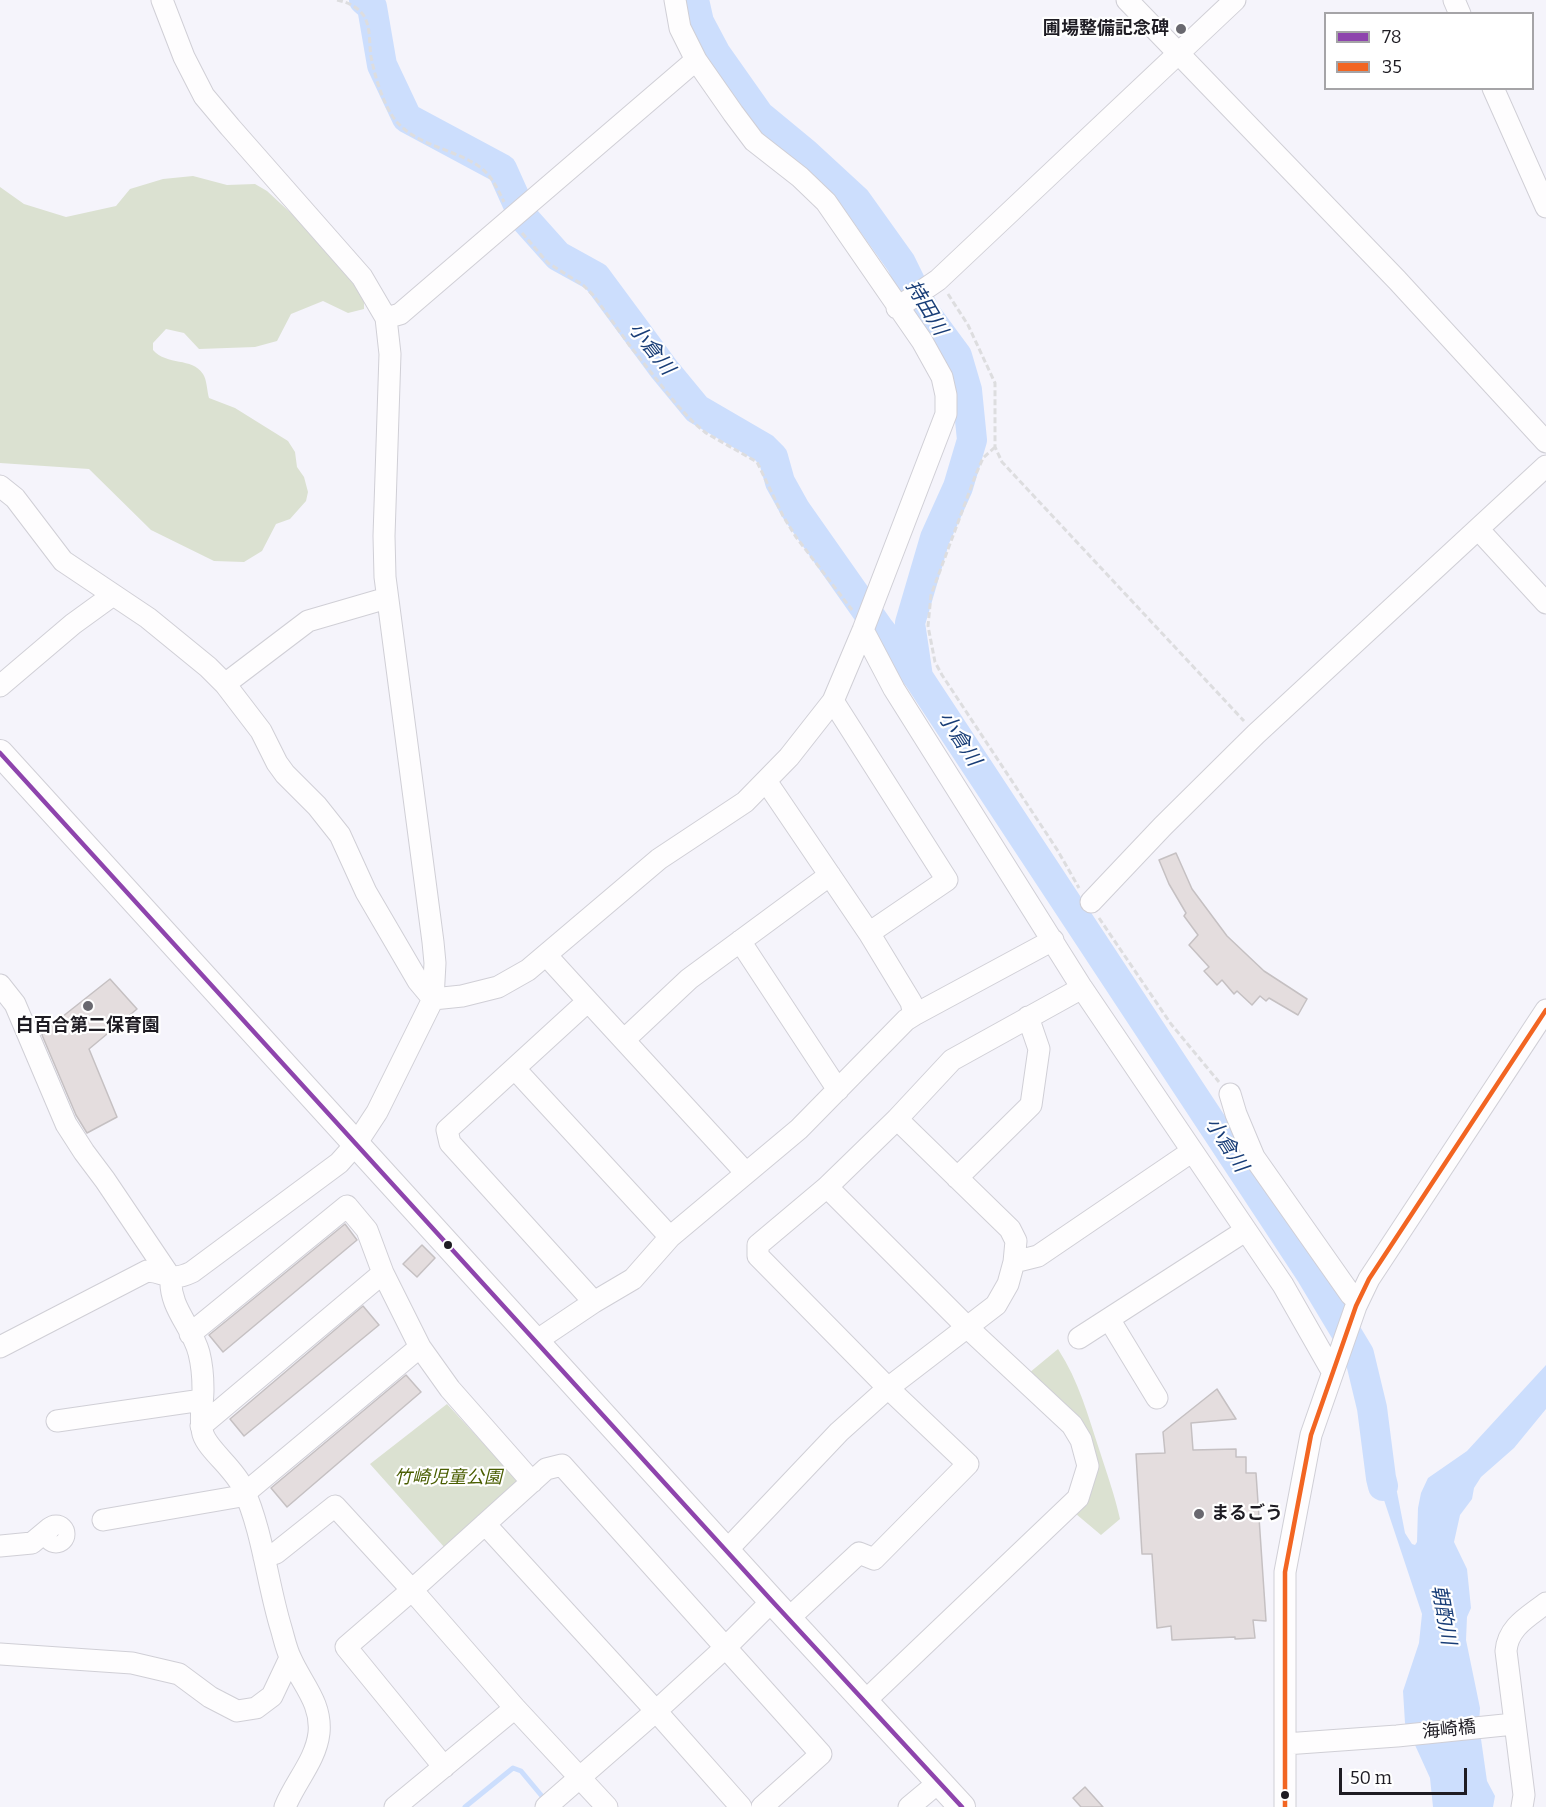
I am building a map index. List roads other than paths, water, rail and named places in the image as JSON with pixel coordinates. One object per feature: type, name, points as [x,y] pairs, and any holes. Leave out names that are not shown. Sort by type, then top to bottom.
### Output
[{"type":"main road","points":[[0,753],[962,1807]]},
{"type":"street","points":[[0,1347],[140,1274],[154,1271],[171,1278],[192,1272],[339,1162],[357,1144],[377,1112],[433,999],[435,963],[433,942],[387,598],[384,536],[390,354],[386,318],[362,277],[204,96],[184,57],[162,0]]},
{"type":"street","points":[[433,999],[462,996],[498,987],[528,970],[659,859],[745,802],[789,757],[833,701],[875,600],[946,414],[946,395],[942,377],[900,307],[826,202],[801,177],[754,141],[696,60],[680,28],[675,0]]},
{"type":"street","points":[[1127,0],[1397,280],[1546,442]]},
{"type":"street","points":[[900,307],[936,282],[1235,0]]},
{"type":"street","points":[[386,318],[400,314],[696,60]]},
{"type":"street","points":[[1494,90],[1546,207]]},
{"type":"street","points":[[1090,902],[1256,734],[1546,467]]},
{"type":"street","points":[[0,486],[15,498],[63,561],[183,646],[225,684],[261,731],[285,774],[317,806],[340,835],[366,892],[418,981],[433,999]]},
{"type":"street","points":[[1475,532],[1546,603]]},
{"type":"street","points":[[0,686],[73,624],[113,595]]},
{"type":"street","points":[[225,684],[308,621],[387,598]]},
{"type":"street","points":[[864,627],[894,689],[1082,988],[1334,1365]]},
{"type":"street","points":[[833,701],[947,880],[869,933]]},
{"type":"street","points":[[766,781],[869,933],[911,1002],[914,1015]]},
{"type":"street","points":[[624,1040],[689,979],[830,875]]},
{"type":"street","points":[[536,1341],[633,1279],[670,1237],[799,1129],[906,1020],[1053,940]]},
{"type":"street","points":[[740,941],[838,1090]]},
{"type":"street","points":[[546,955],[746,1173]]},
{"type":"street","points":[[0,985],[15,1004],[66,1124],[171,1278],[173,1302],[198,1350],[203,1376],[201,1426],[204,1437],[237,1476],[245,1493],[290,1658],[309,1689],[318,1710],[319,1734],[313,1756],[293,1803]]},
{"type":"street","points":[[546,1807],[726,1647],[859,1553],[874,1559],[968,1464],[888,1388],[758,1256],[758,1245],[827,1187],[897,1119],[952,1060],[1082,988]]},
{"type":"street","points":[[588,1001],[447,1130],[450,1143],[594,1302]]},
{"type":"street","points":[[1285,1807],[1285,1572],[1311,1435],[1353,1301],[1370,1279],[1546,1010]]},
{"type":"street","points":[[957,1178],[1031,1106],[1039,1049],[1028,1017]]},
{"type":"street","points":[[515,1069],[670,1237]]},
{"type":"street","points":[[1230,1094],[1254,1157],[1353,1301]]},
{"type":"street","points":[[727,1550],[839,1432],[888,1388],[996,1305],[1008,1284],[1014,1262],[1016,1241],[1010,1229],[897,1119]]},
{"type":"street","points":[[1014,1262],[1038,1256],[1191,1152]]},
{"type":"street","points":[[827,1187],[968,1328],[1072,1425],[1081,1440],[1088,1466],[1078,1498],[865,1701]]},
{"type":"street","points":[[190,1334],[346,1206],[367,1230],[383,1273],[420,1347],[450,1389],[532,1482]]},
{"type":"street","points":[[1078,1338],[1245,1231]]},
{"type":"street","points":[[201,1426],[383,1273]]},
{"type":"street","points":[[1109,1319],[1157,1398]]},
{"type":"street","points":[[103,1520],[236,1497],[245,1493],[420,1347]]},
{"type":"street","points":[[57,1422],[202,1400]]},
{"type":"street","points":[[444,1767],[346,1647],[546,1469],[562,1465],[821,1754],[762,1807]]},
{"type":"street","points":[[264,1557],[276,1553],[335,1506],[515,1708],[607,1807]]},
{"type":"street","points":[[485,1524],[741,1807]]},
{"type":"street","points":[[0,1546],[32,1543],[50,1528]]},
{"type":"street","points":[[1525,1803],[1508,1724],[1507,1638],[1516,1627],[1546,1603]]},
{"type":"street","points":[[0,1654],[132,1663],[179,1674],[210,1697],[237,1711],[256,1708],[272,1696],[290,1658]]},
{"type":"street","points":[[395,1807],[515,1708]]},
{"type":"street","name":"海崎橋","points":[[1285,1744],[1397,1736],[1508,1724]]},
{"type":"street","points":[[909,1807],[939,1782]]},
{"type":"water","name":"朝酌川","points":[[1546,1365],[1546,1409],[1514,1448],[1481,1477],[1474,1488],[1472,1499],[1460,1515],[1454,1542],[1467,1569],[1471,1608],[1467,1617],[1466,1640],[1480,1708],[1479,1725],[1487,1781],[1495,1796],[1493,1807],[1433,1807],[1430,1778],[1405,1723],[1403,1691],[1419,1643],[1422,1614],[1381,1491],[1375,1461],[1379,1435],[1385,1473],[1390,1486],[1397,1492],[1405,1533],[1415,1545],[1418,1508],[1421,1493],[1428,1478],[1467,1451]]},
{"type":"waterway","name":"小倉川","points":[[364,0],[372,7],[382,65],[407,118],[502,169],[524,218],[558,256],[596,277],[664,369],[697,409],[764,448],[773,457],[780,482],[795,509],[880,630],[918,677],[1311,1274],[1359,1354],[1372,1408],[1383,1486]]},
{"type":"waterway","name":"持田川","points":[[694,0],[699,22],[716,54],[759,115],[856,200],[901,263],[926,314],[957,356],[967,390],[972,440],[958,487],[935,538],[910,623],[918,677]]},
{"type":"waterway","points":[[465,1807],[513,1768],[521,1771],[546,1801]]},
{"type":"place","name":"圃場整備記念碑","points":[[1181,29]]},
{"type":"place","name":"白百合第二保育園","points":[[88,1006]]},
{"type":"place","name":"まるごう","points":[[1199,1514]]},
{"type":"park label","name":"竹崎児童公園","points":[[448,1478]]}]
